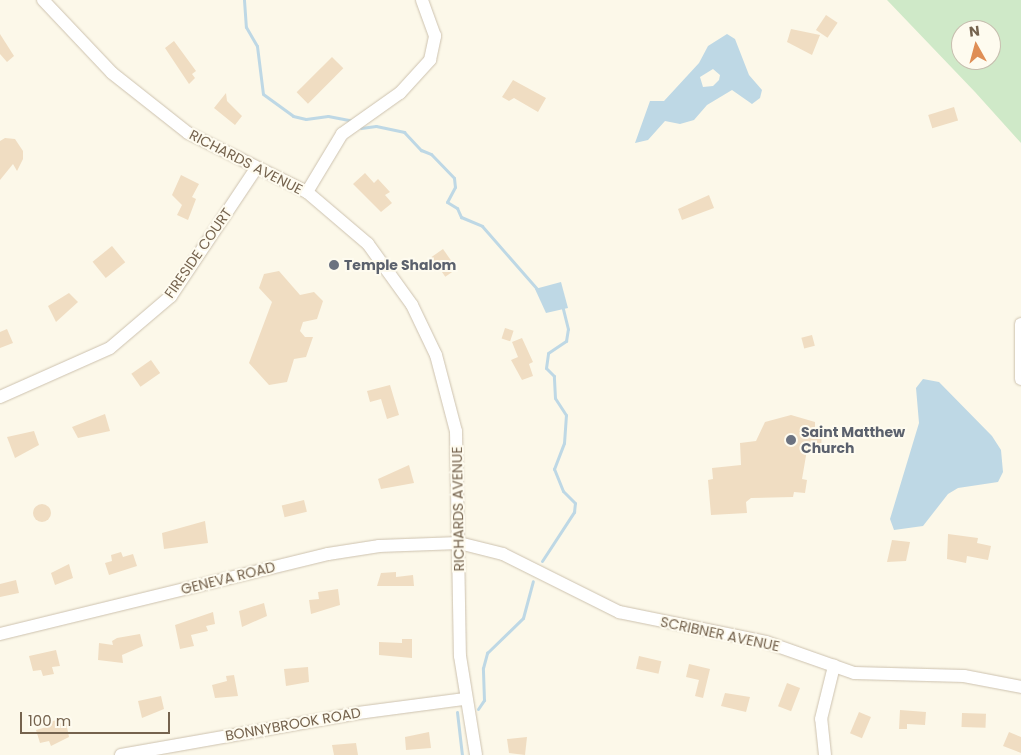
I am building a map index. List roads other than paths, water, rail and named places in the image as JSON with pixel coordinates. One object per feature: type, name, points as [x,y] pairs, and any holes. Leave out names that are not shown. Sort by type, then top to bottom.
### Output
[{"type":"street","name":"RICHARDS AVENUE","points":[[43,0],[112,73],[188,133],[255,170],[307,192],[368,244],[412,305],[430,340],[456,432],[460,656],[465,699],[476,755]]},
{"type":"street","points":[[307,192],[342,134],[400,93],[430,60],[435,36],[422,0]]},
{"type":"street","name":"FIRESIDE COURT","points":[[0,397],[110,348],[171,296],[255,170]]},
{"type":"street","points":[[1021,324],[1021,379]]},
{"type":"street","name":"GENEVA ROAD","points":[[0,634],[328,554],[378,546],[459,542]]},
{"type":"street","name":"SCRIBNER AVENUE","points":[[459,542],[503,554],[620,612],[766,642],[834,666],[874,676],[964,676],[1021,687]]},
{"type":"street","points":[[825,755],[821,719],[834,666]]},
{"type":"street","name":"BONNYBROOK ROAD","points":[[122,755],[358,713],[465,699]]},
{"type":"water","points":[[727,34],[735,39],[749,75],[762,90],[760,98],[752,104],[732,90],[707,105],[694,120],[680,124],[665,121],[648,140],[635,143],[650,101],[664,101],[699,63],[708,46]],"holes":[[[713,69],[720,75],[719,80],[713,86],[703,87],[700,77]]]},
{"type":"water","points":[[561,282],[568,308],[546,313],[535,289]]},
{"type":"water","points":[[923,379],[939,382],[992,436],[1001,450],[1003,472],[998,482],[958,488],[948,494],[923,526],[894,530],[890,519],[919,423],[916,388]]},
{"type":"waterway","points":[[244,0],[246,27],[257,46],[263,94],[293,116],[306,119],[328,116],[353,121]]},
{"type":"waterway","points":[[361,128],[376,126],[404,132],[421,150],[431,154],[454,178],[455,187],[447,202],[457,208],[461,217],[482,226],[538,290]]},
{"type":"waterway","points":[[542,561],[574,512],[575,503],[563,491],[554,469],[564,443],[566,415],[555,398],[554,376],[546,368],[548,353],[566,341],[568,329],[563,309]]},
{"type":"waterway","points":[[478,709],[484,700],[483,668],[487,653],[523,618],[533,581]]},
{"type":"waterway","points":[[457,712],[462,755]]},
{"type":"place","name":"Temple Shalom","points":[[334,265]]},
{"type":"place","name":"Saint Matthew Church","points":[[791,440]]}]
